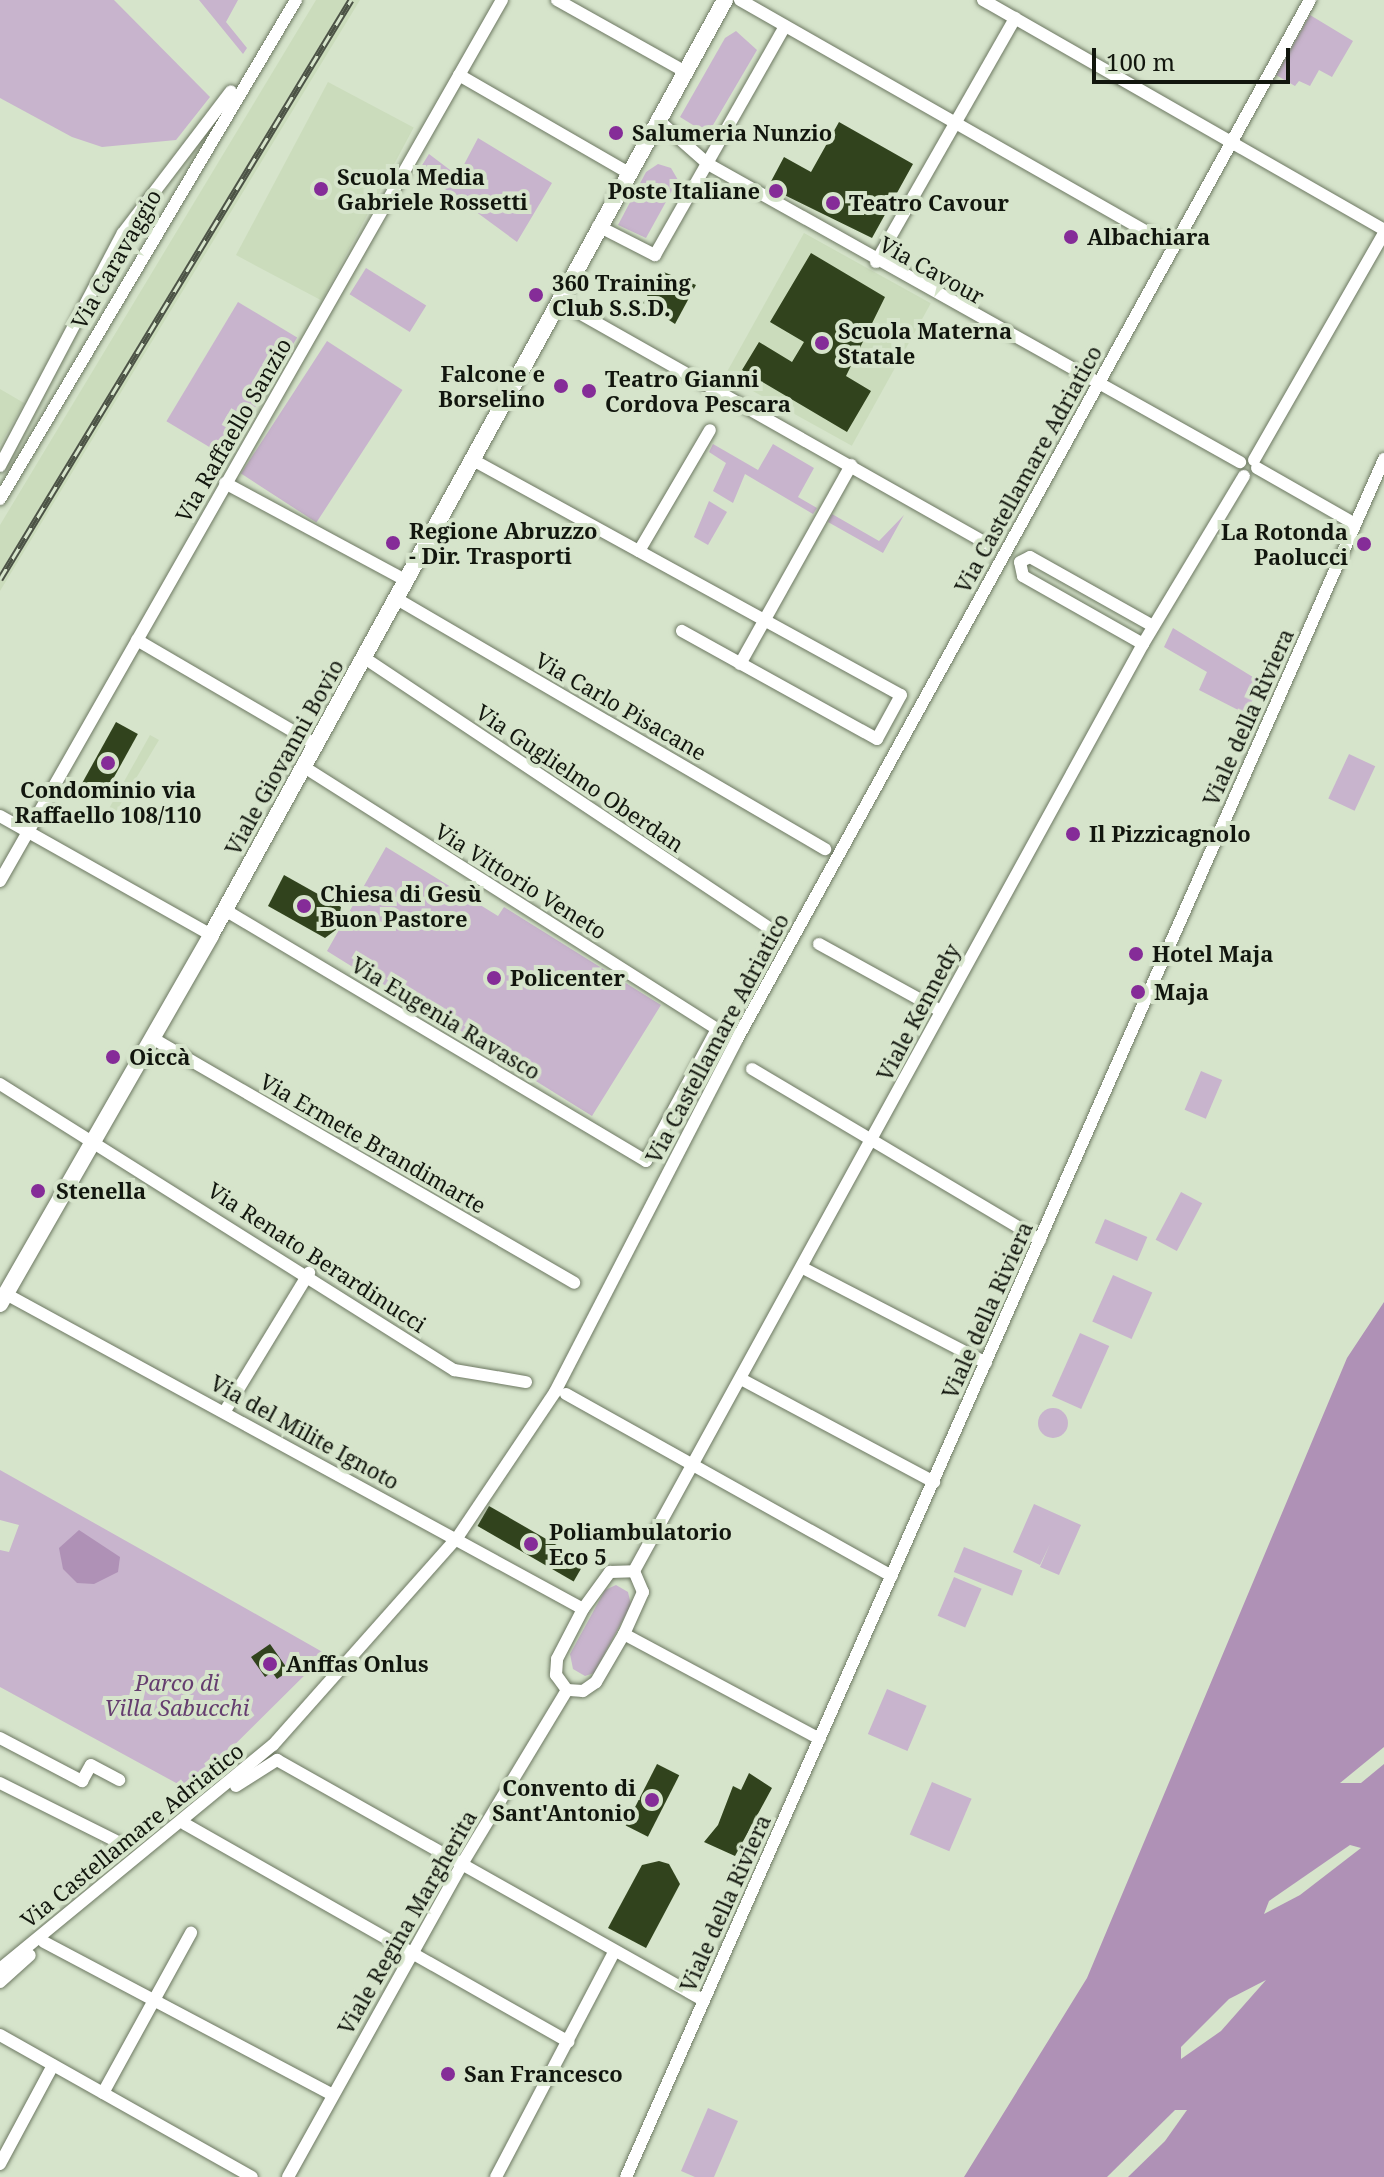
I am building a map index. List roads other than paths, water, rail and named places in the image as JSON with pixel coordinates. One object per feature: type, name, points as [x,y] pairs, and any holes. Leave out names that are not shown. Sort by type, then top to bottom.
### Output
[{"type":"main road","name":"Viale Giovanni Bovio","points":[[3,1299],[225,910],[473,460],[627,172],[725,0]]},
{"type":"street","name":"Via Caravaggio","points":[[0,499],[296,0]]},
{"type":"street","name":"Via Raffaello Sanzio","points":[[0,881],[502,0]]},
{"type":"street","points":[[557,0],[684,71]]},
{"type":"street","points":[[740,0],[1158,238]]},
{"type":"street","points":[[983,0],[1384,232],[1256,464],[1242,469]]},
{"type":"street","name":"Via Castellamare Adriatico","points":[[0,1969],[273,1745],[457,1538],[555,1392],[736,1041],[1310,0]]},
{"type":"street","points":[[876,262],[954,120],[1015,18]]},
{"type":"street","points":[[598,226],[655,255],[785,26]]},
{"type":"street","name":"Via Caravaggio","points":[[0,466],[123,233],[270,40]]},
{"type":"street","points":[[459,75],[627,172]]},
{"type":"street","name":"Via Cavour","points":[[657,119],[708,164],[1242,469]]},
{"type":"street","points":[[558,301],[988,544]]},
{"type":"street","points":[[639,551],[710,430]]},
{"type":"street","name":"Viale della Riviera","points":[[626,2177],[1384,459]]},
{"type":"street","points":[[473,460],[901,695],[877,739],[682,631]]},
{"type":"street","points":[[1256,464],[1355,524]]},
{"type":"street","points":[[740,664],[851,465]]},
{"type":"street","name":"Viale Kennedy","points":[[634,1571],[872,1145],[939,1010],[1242,469]]},
{"type":"street","points":[[225,483],[407,581]]},
{"type":"street","points":[[1143,644],[1023,576],[1020,562],[1030,557],[1153,626]]},
{"type":"street","name":"Via Carlo Pisacane","points":[[397,599],[825,849]]},
{"type":"street","points":[[137,640],[315,744]]},
{"type":"street","name":"Via Guglielmo Oberdan","points":[[363,657],[775,932]]},
{"type":"street","name":"Via Vittorio Veneto","points":[[303,766],[717,1029],[646,1161]]},
{"type":"street","points":[[0,816],[211,935]]},
{"type":"street","name":"Via Eugenia Ravasco","points":[[225,910],[646,1161]]},
{"type":"street","points":[[819,944],[939,1010]]},
{"type":"street","name":"Via Ermete Brandimarte","points":[[152,1038],[574,1283]]},
{"type":"street","points":[[752,1069],[872,1145],[1040,1240]]},
{"type":"street","name":"Via Renato Berardinucci","points":[[0,1084],[95,1139],[309,1273],[454,1370],[526,1382]]},
{"type":"street","points":[[803,1268],[986,1363]]},
{"type":"street","points":[[225,1411],[309,1273]]},
{"type":"street","name":"Via del Milite Ignoto","points":[[3,1299],[225,1411],[583,1609]]},
{"type":"street","points":[[741,1379],[934,1482]]},
{"type":"street","points":[[566,1394],[892,1576]]},
{"type":"street","points":[[634,1571],[643,1592],[624,1634],[596,1682],[583,1691],[567,1690],[556,1675],[557,1659],[583,1609],[610,1572],[634,1571]]},
{"type":"street","points":[[624,1634],[820,1739]]},
{"type":"street","name":"Viale Regina Margherita","points":[[288,2177],[331,2094],[462,1864],[567,1690]]},
{"type":"street","points":[[0,1738],[82,1781],[91,1765],[119,1780]]},
{"type":"street","points":[[0,1982],[185,1824],[272,1759],[704,2001]]},
{"type":"street","points":[[0,1783],[124,1845]]},
{"type":"street","points":[[185,1824],[568,2042]]},
{"type":"street","points":[[103,2093],[191,1933]]},
{"type":"street","points":[[44,1942],[331,2094]]},
{"type":"street","points":[[496,2177],[614,1952]]},
{"type":"street","points":[[0,2035],[252,2177]]},
{"type":"street","points":[[0,2164],[53,2065]]},
{"type":"railway","points":[[0,579],[351,0]]},
{"type":"place","name":"Salumeria Nunzio","points":[[616,133]]},
{"type":"place","name":"Scuola Media Gabriele Rossetti","points":[[321,189]]},
{"type":"place","name":"Poste Italiane","points":[[776,191]]},
{"type":"place","name":"Teatro Cavour","points":[[833,203]]},
{"type":"place","name":"Albachiara","points":[[1071,237]]},
{"type":"place","name":"360 Training Club S.S.D.","points":[[536,295]]},
{"type":"place","name":"Scuola Materna Statale","points":[[822,343]]},
{"type":"place","name":"Falcone e Borselino","points":[[561,386]]},
{"type":"place","name":"Teatro Gianni Cordova Pescara","points":[[589,391]]},
{"type":"place","name":"Regione Abruzzo - Dir. Trasporti","points":[[393,543]]},
{"type":"place","name":"La Rotonda Paolucci","points":[[1364,544]]},
{"type":"place","name":"Condominio via Raffaello 108/110","points":[[108,763]]},
{"type":"place","name":"Il Pizzicagnolo","points":[[1073,834]]},
{"type":"place","name":"Chiesa di Gesù Buon Pastore","points":[[304,906]]},
{"type":"place","name":"Hotel Maja","points":[[1136,954]]},
{"type":"place","name":"Policenter","points":[[494,978]]},
{"type":"place","name":"Maja","points":[[1138,992]]},
{"type":"place","name":"Oiccà","points":[[113,1057]]},
{"type":"place","name":"Stenella","points":[[38,1191]]},
{"type":"place","name":"Poliambulatorio Eco 5","points":[[531,1544]]},
{"type":"place","name":"Anffas Onlus","points":[[270,1664]]},
{"type":"place","name":"Convento di Sant'Antonio","points":[[652,1800]]},
{"type":"place","name":"San Francesco","points":[[448,2074]]},
{"type":"park label","name":"Parco di Villa Sabucchi","points":[[177,1694]]}]
